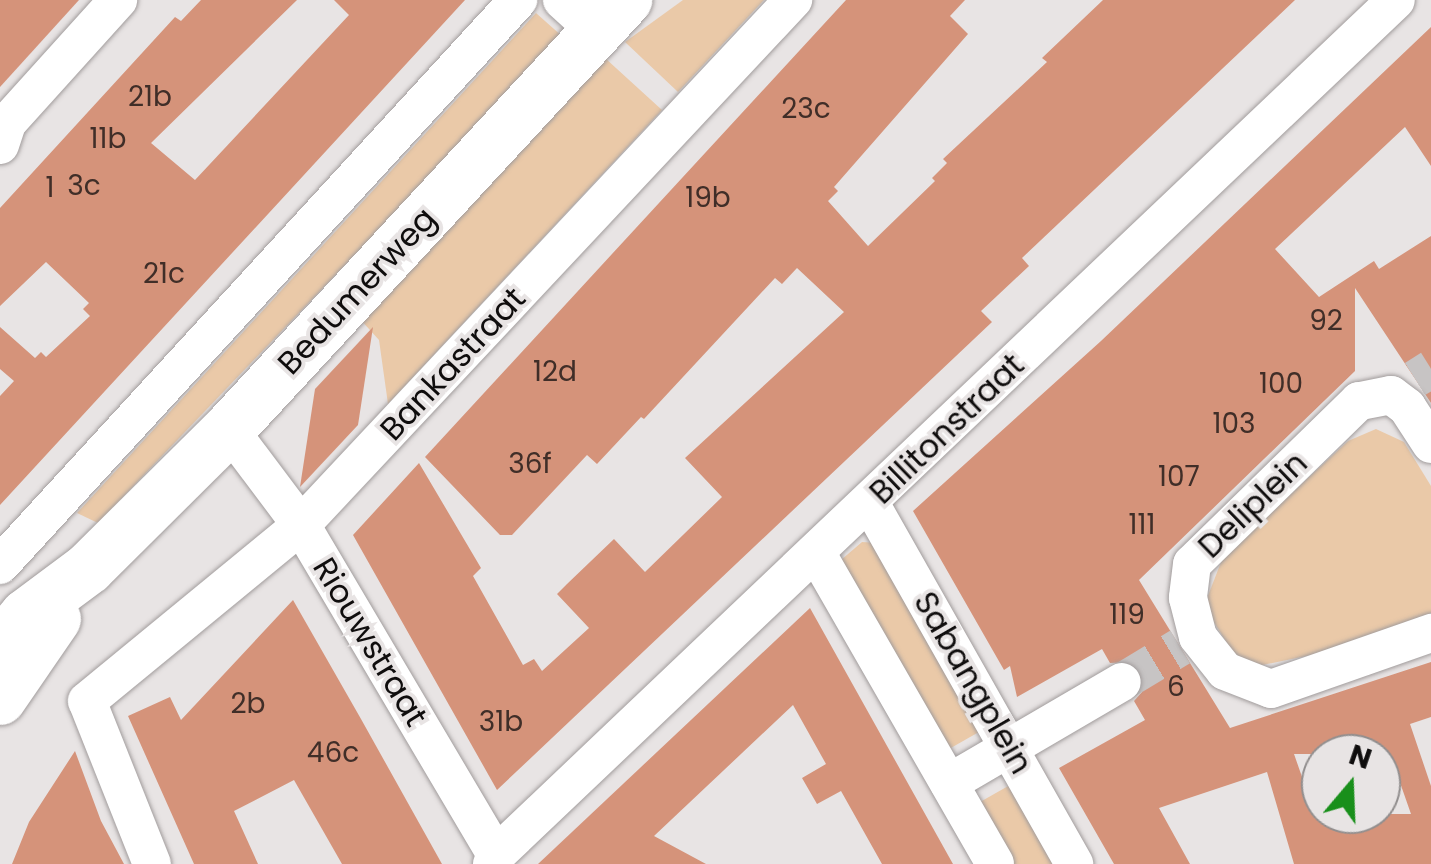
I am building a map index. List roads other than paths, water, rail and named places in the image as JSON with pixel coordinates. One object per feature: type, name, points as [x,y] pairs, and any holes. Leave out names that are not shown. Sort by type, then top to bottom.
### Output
[{"type":"main road","name":"Bedumerweg","points":[[0,646],[26,616],[89,568],[229,429],[607,8]]},
{"type":"main road","name":"Bedumerweg","points":[[0,700],[89,568]]},
{"type":"street","points":[[0,145],[7,123],[118,0]]},
{"type":"street","points":[[0,565],[518,0]]},
{"type":"street","name":"Bankastraat","points":[[152,864],[87,702],[301,525],[794,0]]},
{"type":"street","name":"Billitonstraat","points":[[494,860],[1396,0]]},
{"type":"street","name":"Deliplein","points":[[1431,444],[1406,407],[1403,387],[1359,401],[1192,564],[1188,598],[1189,642],[1225,671],[1271,689],[1431,633]]},
{"type":"street","name":"Riouwstraat","points":[[229,429],[301,525],[494,860]]},
{"type":"street","name":"Sabangplein","points":[[870,503],[1074,864]]},
{"type":"street","points":[[816,554],[996,864]]},
{"type":"street","points":[[949,783],[1122,682]]},
{"type":"tunnel","points":[[1415,379],[1431,369]]},
{"type":"tunnel","points":[[1122,682],[1180,647]]}]
